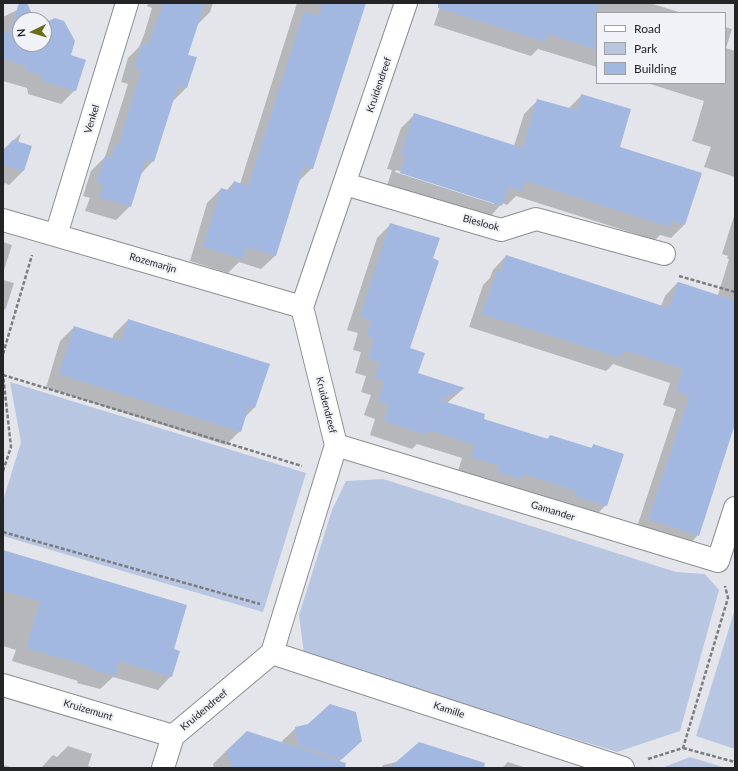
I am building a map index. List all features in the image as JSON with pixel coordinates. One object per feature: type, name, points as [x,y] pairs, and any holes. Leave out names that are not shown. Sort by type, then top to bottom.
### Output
[{"type":"street","name":"Kruidendreef","points":[[163,768],[173,736],[272,653],[336,445],[302,307],[406,3]]},
{"type":"street","name":"Venkel","points":[[48,233],[125,4]]},
{"type":"street","name":"Bieslook","points":[[345,184],[501,230],[536,219],[664,254]]},
{"type":"street","name":"Rozemarijn","points":[[3,220],[302,307]]},
{"type":"street","name":"Gamander","points":[[336,445],[718,561]]},
{"type":"street","points":[[718,561],[735,508]]},
{"type":"street","name":"Kamille","points":[[272,653],[624,768]]},
{"type":"street","name":"Kruizemunt","points":[[3,685],[173,736]]},
{"type":"path","points":[[3,354],[48,233]]},
{"type":"path","points":[[664,254],[680,276],[735,292]]},
{"type":"path","points":[[3,471],[11,447],[3,375],[328,474]]},
{"type":"path","points":[[3,532],[284,611]]},
{"type":"path","points":[[683,748],[728,598],[718,561]]},
{"type":"path","points":[[624,768],[683,748],[735,762]]},
{"type":"green space","points":[[10,382],[306,473],[263,612],[3,536],[3,501],[21,442]]},
{"type":"green space","points":[[383,479],[676,572],[705,574],[719,590],[680,731],[617,752],[304,654],[299,615],[332,510],[346,481]]},
{"type":"green space","points":[[735,609],[735,749],[696,736]]},
{"type":"green space","points":[[690,757],[726,768],[662,768]]},
{"type":"building","points":[[19,3],[27,3],[31,12],[16,12]]},
{"type":"building","points":[[163,3],[205,3],[188,55],[197,57],[187,88],[178,86],[154,162],[146,159],[131,207],[99,197],[103,184],[96,182],[105,156],[111,158],[115,145],[118,146],[141,70],[134,68],[142,43],[148,46]]},
{"type":"building","points":[[322,3],[366,3],[313,169],[304,166],[276,256],[247,247],[243,259],[203,247],[221,188],[231,191],[234,181],[248,186],[304,11],[318,16]]},
{"type":"building","points":[[438,3],[597,3],[596,50],[548,34],[545,42],[438,8]]},
{"type":"building","points":[[55,18],[64,21],[75,41],[71,55],[86,60],[76,91],[42,81],[41,75],[25,70],[26,66],[3,59],[3,31],[9,33],[12,24],[12,52],[52,52],[52,19]]},
{"type":"building","points":[[581,94],[631,109],[620,147],[702,173],[685,225],[672,221],[670,227],[525,181],[522,191],[508,187],[502,206],[400,173],[405,156],[400,155],[414,113],[523,148],[537,99],[577,110]]},
{"type":"building","points":[[13,140],[32,146],[24,171],[3,165],[3,150]]},
{"type":"building","points":[[390,223],[440,238],[433,258],[439,261],[410,348],[425,353],[418,373],[465,388],[440,400],[485,414],[484,419],[548,439],[550,435],[592,448],[593,444],[624,454],[607,506],[575,496],[576,491],[524,474],[522,479],[497,472],[499,466],[471,457],[475,445],[429,430],[427,435],[384,421],[389,405],[378,401],[384,381],[374,378],[380,362],[368,359],[374,338],[366,336],[371,320],[360,316]]},
{"type":"building","points":[[506,255],[669,308],[678,282],[735,301],[735,424],[699,536],[648,519],[689,396],[676,391],[683,369],[623,350],[621,358],[482,314],[497,270],[501,271]]},
{"type":"building","points":[[128,319],[270,364],[255,408],[249,406],[241,432],[59,374],[74,326],[121,341]]},
{"type":"building","points":[[3,550],[187,605],[174,649],[180,651],[172,677],[119,661],[115,676],[90,669],[91,667],[26,648],[40,601],[3,591]]},
{"type":"building","points":[[330,704],[356,712],[362,741],[342,759],[299,746],[295,727],[308,724]]},
{"type":"building","points":[[247,731],[346,763],[345,768],[231,768],[227,750]]},
{"type":"building","points":[[419,742],[485,763],[484,768],[389,768]]}]
